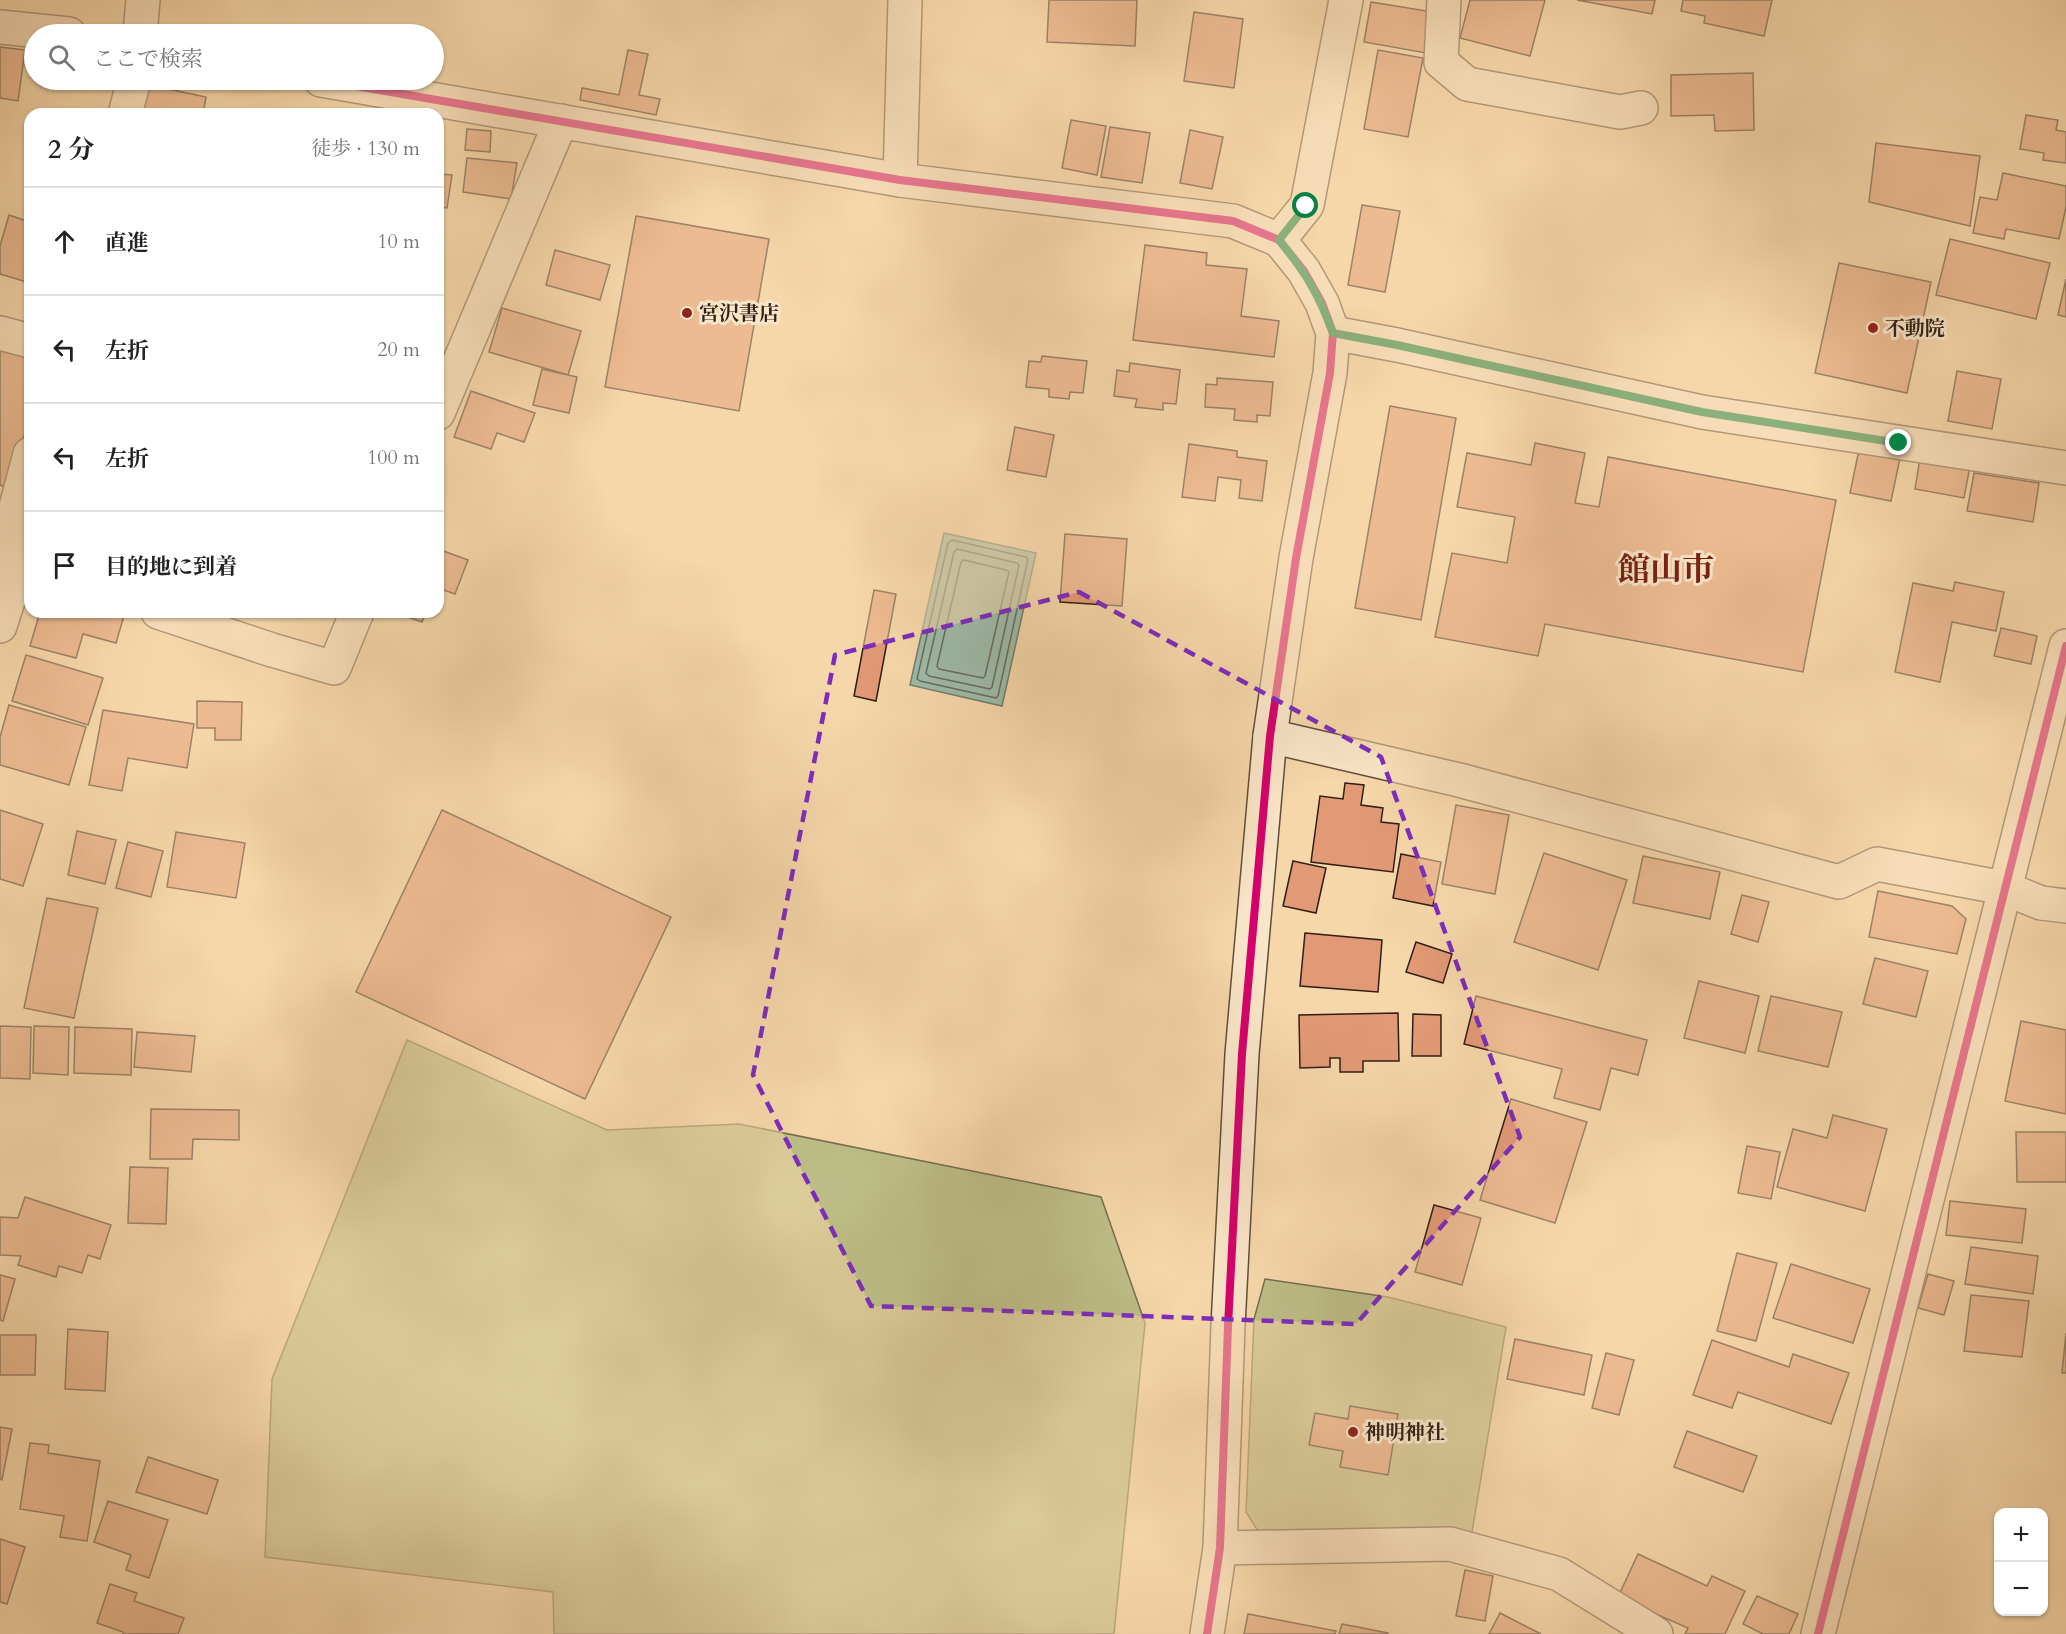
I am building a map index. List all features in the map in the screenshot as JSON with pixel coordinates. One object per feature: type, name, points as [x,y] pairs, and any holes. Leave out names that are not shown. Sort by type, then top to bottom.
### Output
[{"type":"street","points":[[141,24],[143,0]]},
{"type":"street","points":[[900,180],[905,0]]},
{"type":"street","points":[[1279,240],[1306,206],[1346,0]]},
{"type":"street","points":[[1444,0],[1441,62],[1467,84],[1620,111],[1641,108]]},
{"type":"street","points":[[0,27],[24,29]]},
{"type":"street","points":[[127,108],[131,90]]},
{"type":"street","points":[[380,90],[900,180],[1233,221],[1279,240],[1304,271],[1322,303],[1333,333],[1330,373],[1296,558],[1270,736],[1242,1054],[1228,1326],[1220,1548],[1207,1634]]},
{"type":"street","points":[[444,399],[561,121]]},
{"type":"street","points":[[0,333],[24,340]]},
{"type":"street","points":[[1333,333],[1408,347],[1702,412],[2066,468]]},
{"type":"street","points":[[0,626],[21,567],[9,532],[24,476]]},
{"type":"street","points":[[176,618],[334,668],[355,618]]},
{"type":"street","points":[[1818,1634],[2066,646]]},
{"type":"street","points":[[1270,736],[1460,780],[1839,882],[1877,864],[2004,888],[2041,903],[2066,906]]},
{"type":"street","points":[[1220,1548],[1450,1544],[1559,1574],[1656,1634]]},
{"type":"highlighted area","points":[[1079,592],[1381,757],[1520,1137],[1356,1324],[871,1306],[753,1075],[835,655]]},
{"type":"green space","points":[[407,1040],[607,1130],[739,1124],[1101,1197],[1145,1323],[1114,1634],[554,1634],[553,1592],[265,1557],[272,1379]]},
{"type":"green space","points":[[1265,1279],[1388,1297],[1506,1327],[1471,1538],[1258,1531],[1246,1512],[1254,1319]]},
{"type":"water","points":[[944,533],[1036,553],[1002,706],[910,685]]},
{"type":"building","points":[[1049,0],[1137,0],[1135,46],[1047,42]]},
{"type":"building","points":[[1470,0],[1545,0],[1530,56],[1460,38]]},
{"type":"building","points":[[1577,0],[1655,0],[1652,14]]},
{"type":"building","points":[[1683,0],[1772,0],[1764,36],[1704,23],[1705,16],[1681,11]]},
{"type":"building","points":[[1371,2],[1433,12],[1426,53],[1364,42]]},
{"type":"building","points":[[1194,12],[1243,19],[1234,88],[1184,81]]},
{"type":"building","points":[[0,47],[24,50],[18,101],[0,98]]},
{"type":"building","points":[[628,50],[648,54],[639,95],[660,99],[656,115],[580,100],[582,88],[619,95]]},
{"type":"building","points":[[1378,50],[1423,58],[1408,137],[1364,129]]},
{"type":"building","points":[[1753,73],[1754,130],[1715,131],[1714,115],[1671,116],[1671,75]]},
{"type":"building","points":[[148,90],[173,90],[206,97],[204,108],[144,108]]},
{"type":"building","points":[[2026,115],[2058,120],[2056,130],[2066,132],[2066,163],[2043,160],[2044,153],[2020,149]]},
{"type":"building","points":[[1071,120],[1106,126],[1097,175],[1062,168]]},
{"type":"building","points":[[1110,127],[1150,133],[1142,183],[1101,177]]},
{"type":"building","points":[[467,129],[491,131],[490,152],[465,150]]},
{"type":"building","points":[[1190,130],[1223,137],[1212,189],[1180,183]]},
{"type":"building","points":[[1876,143],[1980,156],[1970,226],[1869,202]]},
{"type":"building","points":[[467,158],[517,163],[511,199],[463,192]]},
{"type":"building","points":[[2003,173],[2066,186],[2066,207],[2059,239],[2006,229],[2004,239],[1973,233],[1980,197],[1997,200]]},
{"type":"building","points":[[444,174],[452,175],[447,208],[444,208]]},
{"type":"building","points":[[1362,205],[1400,211],[1385,292],[1348,285]]},
{"type":"building","points":[[9,215],[24,220],[24,281],[0,274],[0,246]]},
{"type":"building","name":"宮沢書店","points":[[636,216],[769,239],[739,411],[605,387]]},
{"type":"building","points":[[1950,239],[2050,263],[2036,319],[1936,295]]},
{"type":"building","points":[[1145,245],[1207,253],[1206,265],[1247,269],[1241,316],[1279,321],[1274,357],[1133,340]]},
{"type":"building","points":[[555,250],[610,265],[600,300],[546,285]]},
{"type":"building","name":"不動院","points":[[1839,263],[1931,282],[1907,393],[1815,373]]},
{"type":"building","points":[[2066,279],[2066,317],[2058,315]]},
{"type":"building","points":[[502,308],[581,331],[568,375],[489,352]]},
{"type":"building","points":[[0,347],[24,349],[24,436],[8,488],[0,485]]},
{"type":"building","points":[[1042,356],[1087,361],[1083,393],[1070,392],[1069,399],[1049,397],[1049,389],[1026,387],[1029,361],[1041,362]]},
{"type":"building","points":[[1130,363],[1180,370],[1176,404],[1163,403],[1163,410],[1135,407],[1137,399],[1114,396],[1117,370],[1129,372]]},
{"type":"building","points":[[542,369],[577,377],[569,413],[533,405]]},
{"type":"building","points":[[1957,371],[2001,379],[1992,429],[1948,421]]},
{"type":"building","points":[[1217,378],[1273,382],[1270,416],[1257,415],[1257,422],[1234,420],[1235,409],[1205,407],[1206,384],[1217,385]]},
{"type":"building","points":[[471,391],[535,413],[524,442],[497,433],[491,449],[454,437]]},
{"type":"building","points":[[1390,406],[1456,418],[1421,620],[1355,608]]},
{"type":"building","points":[[1015,427],[1054,435],[1046,477],[1007,470]]},
{"type":"building","points":[[1535,443],[1585,453],[1575,503],[1599,507],[1608,457],[1836,500],[1803,672],[1545,624],[1538,656],[1435,637],[1452,553],[1507,563],[1515,517],[1457,507],[1467,453],[1531,465]]},
{"type":"building","points":[[1189,444],[1237,451],[1237,457],[1267,461],[1262,501],[1239,498],[1241,480],[1218,477],[1215,501],[1182,497]]},
{"type":"building","points":[[1859,450],[1900,458],[1891,501],[1850,493]]},
{"type":"building","points":[[1920,458],[1970,466],[1964,498],[1915,489]]},
{"type":"building","points":[[1974,473],[2039,483],[2033,522],[1967,511]]},
{"type":"building","points":[[1065,534],[1127,539],[1122,606],[1060,602]]},
{"type":"building","points":[[444,551],[468,560],[455,594],[444,590]]},
{"type":"building","points":[[1955,582],[2004,592],[1996,631],[1952,622],[1940,682],[1895,672],[1913,583],[1953,591]]},
{"type":"building","points":[[874,590],[896,594],[876,701],[854,696]]},
{"type":"building","points":[[38,618],[123,618],[116,643],[83,634],[76,658],[30,646]]},
{"type":"building","points":[[410,618],[424,618],[422,622]]},
{"type":"building","points":[[2001,628],[2037,636],[2031,664],[1994,656]]},
{"type":"building","points":[[26,655],[103,678],[88,725],[12,701]]},
{"type":"building","points":[[197,701],[242,702],[241,740],[215,740],[215,728],[197,728]]},
{"type":"building","points":[[9,705],[86,727],[69,785],[0,765],[0,737]]},
{"type":"building","points":[[103,710],[194,724],[187,768],[128,758],[122,791],[89,785]]},
{"type":"building","points":[[1345,783],[1364,785],[1361,805],[1383,808],[1381,822],[1399,824],[1393,872],[1311,862],[1320,796],[1343,799]]},
{"type":"building","points":[[1456,805],[1509,815],[1495,894],[1442,884]]},
{"type":"building","points":[[0,810],[43,824],[23,886],[0,879]]},
{"type":"building","points":[[442,810],[671,917],[585,1099],[356,992]]},
{"type":"building","points":[[77,831],[116,840],[105,884],[68,875]]},
{"type":"building","points":[[176,832],[245,843],[236,898],[167,887]]},
{"type":"building","points":[[128,842],[163,851],[151,897],[116,888]]},
{"type":"building","points":[[1544,853],[1627,880],[1598,970],[1514,942]]},
{"type":"building","points":[[1401,854],[1441,862],[1433,906],[1393,898]]},
{"type":"building","points":[[1643,856],[1720,872],[1710,919],[1633,903]]},
{"type":"building","points":[[1293,861],[1326,868],[1316,913],[1283,906]]},
{"type":"building","points":[[1878,891],[1952,906],[1966,919],[1957,954],[1869,937]]},
{"type":"building","points":[[1742,895],[1769,902],[1758,942],[1731,934]]},
{"type":"building","points":[[47,898],[98,908],[74,1018],[24,1008]]},
{"type":"building","points":[[1305,933],[1382,940],[1378,992],[1300,986]]},
{"type":"building","points":[[1416,942],[1452,954],[1443,983],[1406,972]]},
{"type":"building","points":[[1875,958],[1928,971],[1916,1017],[1863,1004]]},
{"type":"building","points":[[1699,981],[1759,996],[1745,1053],[1684,1038]]},
{"type":"building","points":[[1476,996],[1647,1040],[1638,1075],[1611,1068],[1600,1110],[1554,1098],[1562,1069],[1464,1044]]},
{"type":"building","points":[[1771,996],[1842,1012],[1828,1067],[1758,1051]]},
{"type":"building","points":[[1398,1013],[1399,1061],[1363,1061],[1363,1072],[1340,1072],[1340,1058],[1330,1058],[1330,1067],[1300,1068],[1299,1015]]},
{"type":"building","points":[[1413,1014],[1441,1015],[1441,1056],[1412,1056]]},
{"type":"building","points":[[2021,1021],[2066,1030],[2066,1114],[2005,1101]]},
{"type":"building","points":[[0,1026],[31,1027],[30,1079],[0,1078]]},
{"type":"building","points":[[34,1026],[69,1027],[68,1075],[33,1073]]},
{"type":"building","points":[[75,1027],[132,1029],[131,1075],[74,1073]]},
{"type":"building","points":[[137,1032],[195,1036],[191,1072],[134,1067]]},
{"type":"building","points":[[1511,1099],[1587,1122],[1555,1223],[1480,1200]]},
{"type":"building","points":[[151,1109],[239,1110],[239,1140],[193,1139],[192,1159],[150,1159]]},
{"type":"building","points":[[1833,1115],[1887,1129],[1865,1211],[1777,1187],[1793,1129],[1827,1138]]},
{"type":"building","points":[[2016,1132],[2066,1132],[2066,1182],[2017,1182]]},
{"type":"building","points":[[1747,1146],[1780,1152],[1771,1199],[1738,1193]]},
{"type":"building","points":[[130,1167],[168,1168],[166,1224],[128,1223]]},
{"type":"building","points":[[25,1197],[111,1225],[100,1259],[88,1255],[82,1273],[59,1266],[56,1277],[18,1265],[21,1256],[0,1255],[0,1217],[18,1218]]},
{"type":"building","points":[[1950,1201],[2026,1209],[2022,1243],[1946,1235]]},
{"type":"building","points":[[1434,1205],[1481,1218],[1462,1285],[1415,1272]]},
{"type":"building","points":[[1971,1247],[2038,1256],[2033,1294],[1965,1284]]},
{"type":"building","points":[[1737,1253],[1777,1263],[1756,1341],[1717,1331]]},
{"type":"building","points":[[1791,1264],[1870,1289],[1853,1343],[1773,1318]]},
{"type":"building","points":[[1928,1274],[1954,1281],[1944,1315],[1918,1308]]},
{"type":"building","points":[[0,1275],[15,1279],[3,1321],[0,1320]]},
{"type":"building","points":[[1971,1295],[2029,1301],[2022,1357],[1964,1351]]},
{"type":"building","points":[[68,1329],[108,1332],[105,1391],[65,1389]]},
{"type":"building","points":[[2066,1333],[2066,1373],[2062,1373]]},
{"type":"building","points":[[0,1335],[36,1335],[35,1375],[0,1375]]},
{"type":"building","points":[[1515,1339],[1592,1355],[1584,1395],[1507,1379]]},
{"type":"building","points":[[1712,1340],[1789,1367],[1793,1354],[1849,1373],[1831,1424],[1738,1392],[1732,1408],[1693,1395]]},
{"type":"building","points":[[1606,1353],[1634,1360],[1619,1415],[1592,1408]]},
{"type":"building","name":"神明神社","points":[[1350,1406],[1398,1414],[1388,1475],[1340,1467],[1343,1451],[1309,1445],[1315,1413],[1348,1419]]},
{"type":"building","points":[[0,1427],[12,1429],[2,1480],[0,1479]]},
{"type":"building","points":[[1687,1431],[1757,1456],[1743,1492],[1674,1467]]},
{"type":"building","points":[[30,1443],[49,1445],[48,1453],[100,1461],[87,1541],[60,1537],[64,1516],[20,1509]]},
{"type":"building","points":[[148,1457],[218,1480],[207,1514],[136,1492]]},
{"type":"building","points":[[108,1501],[168,1520],[149,1578],[126,1570],[131,1555],[94,1542]]},
{"type":"building","points":[[0,1539],[25,1547],[7,1604],[0,1602]]},
{"type":"building","points":[[1638,1554],[1707,1586],[1712,1576],[1745,1591],[1725,1634],[1685,1634],[1688,1628],[1618,1597]]},
{"type":"building","points":[[1465,1570],[1493,1576],[1485,1621],[1456,1616]]},
{"type":"building","points":[[110,1584],[137,1593],[134,1601],[184,1618],[178,1634],[123,1634],[123,1632],[97,1623]]},
{"type":"building","points":[[1757,1596],[1798,1614],[1789,1634],[1763,1634],[1743,1624]]},
{"type":"building","points":[[1500,1613],[1541,1634],[1489,1634]]},
{"type":"building","points":[[1248,1614],[1336,1631],[1335,1634],[1244,1634]]},
{"type":"building","points":[[1342,1624],[1388,1633],[1339,1634]]},
{"type":"cycle path","points":[[379,90],[900,180],[1233,221],[1279,240],[1304,271],[1322,303],[1333,333],[1330,373],[1296,558],[1270,736],[1242,1054],[1228,1326],[1220,1548],[1207,1634]]},
{"type":"cycle path","points":[[1818,1634],[2066,646]]},
{"type":"place","name":"宮沢書店","points":[[687,313]]},
{"type":"place","name":"不動院","points":[[1873,328]]},
{"type":"place","name":"神明神社","points":[[1353,1432]]},
{"type":"district","name":"館山市","points":[[1666,570]]},
{"type":"route","points":[[1306,206],[1279,240],[1304,271],[1322,303],[1333,333],[1702,412],[1899,443]]}]
